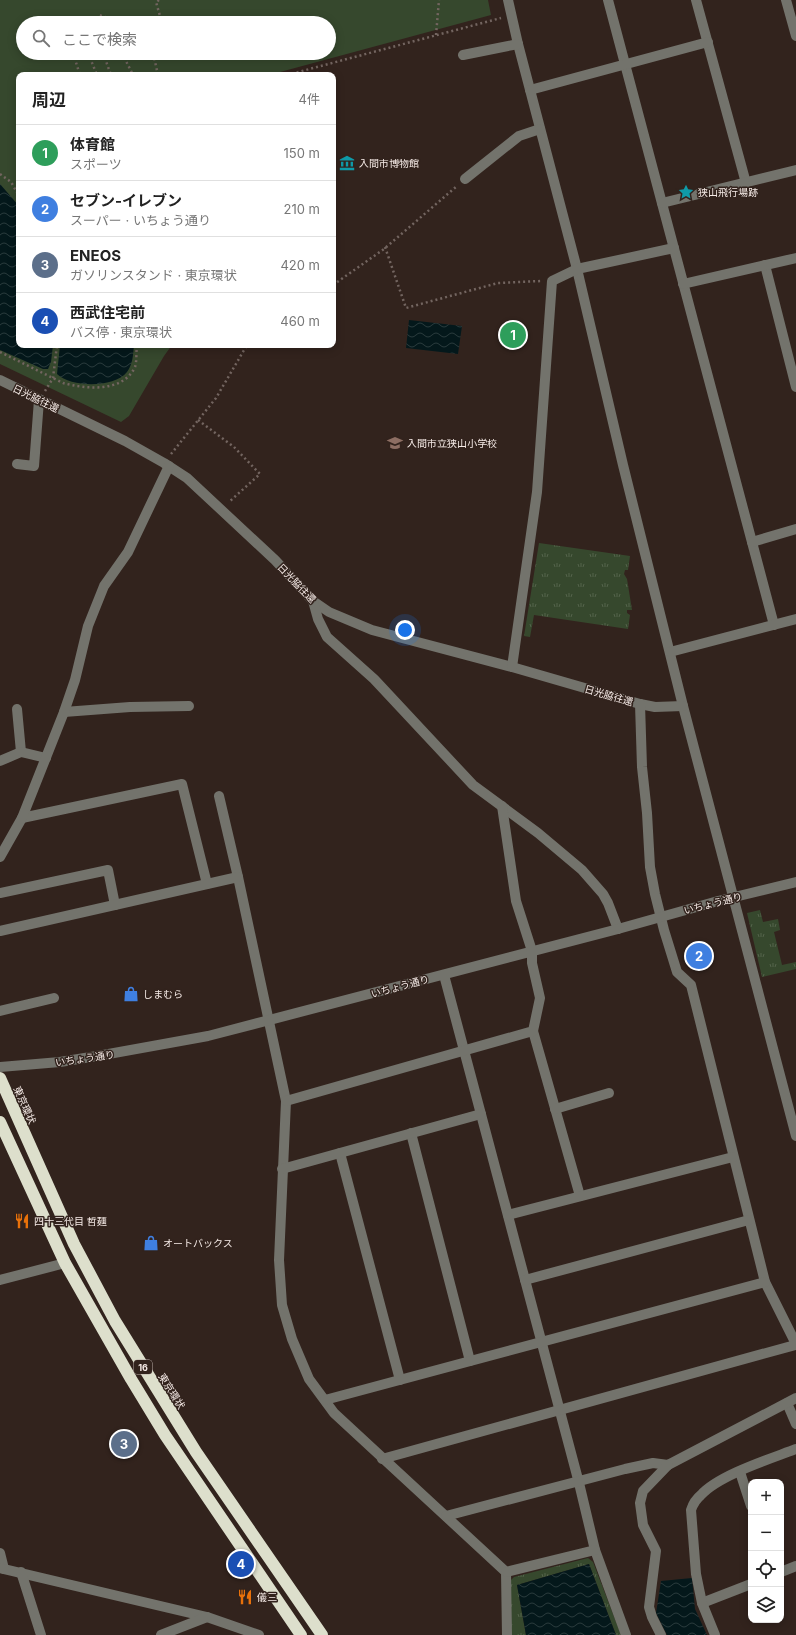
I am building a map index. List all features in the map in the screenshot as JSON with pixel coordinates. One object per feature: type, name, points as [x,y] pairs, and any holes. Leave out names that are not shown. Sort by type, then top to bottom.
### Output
[{"type":"highway","name":"東京環状","points":[[0,1078],[74,1244],[115,1321],[196,1452],[322,1635]]},
{"type":"highway","name":"16","points":[[0,1122],[65,1262],[130,1379],[301,1635]]},
{"type":"street","points":[[508,0],[518,44],[577,269],[623,465],[683,706],[796,1132]]},
{"type":"street","points":[[608,0],[774,625]]},
{"type":"street","points":[[696,0],[746,183]]},
{"type":"street","points":[[786,0],[796,36]]},
{"type":"street","points":[[530,90],[708,42]]},
{"type":"street","points":[[463,55],[518,44]]},
{"type":"street","points":[[465,179],[519,136],[540,129]]},
{"type":"street","points":[[662,203],[796,170]]},
{"type":"street","points":[[512,667],[537,492],[552,281],[577,269],[674,248]]},
{"type":"street","points":[[683,284],[796,258]]},
{"type":"street","points":[[765,265],[796,386]]},
{"type":"street","name":"日光脇往還","points":[[0,380],[125,441],[167,464],[187,478],[274,560],[312,600],[329,612],[372,630],[512,667],[640,704],[655,707],[683,706]]},
{"type":"street","points":[[17,464],[34,466],[39,400]]},
{"type":"street","points":[[0,857],[22,818],[64,712],[75,680],[88,626],[104,586],[128,552],[167,464]]},
{"type":"street","points":[[752,542],[796,529]]},
{"type":"street","points":[[312,600],[318,619],[327,637],[374,679],[473,785],[538,833],[582,870],[603,894],[618,929]]},
{"type":"street","points":[[670,652],[796,619]]},
{"type":"street","points":[[382,1459],[796,1344],[765,1282],[691,985],[677,972],[660,917],[650,866],[647,813],[642,767],[640,704]]},
{"type":"street","points":[[64,712],[130,707],[189,706]]},
{"type":"street","points":[[17,709],[21,752]]},
{"type":"street","points":[[0,761],[21,752],[46,758]]},
{"type":"street","points":[[22,818],[182,784],[206,884]]},
{"type":"street","points":[[219,796],[270,1020],[286,1101],[279,1260],[282,1305],[292,1339],[309,1379],[334,1413],[506,1572],[508,1635]]},
{"type":"street","points":[[502,806],[516,901],[532,952],[532,963],[540,998],[533,1031],[580,1196]]},
{"type":"street","points":[[0,893],[108,870],[115,905]]},
{"type":"street","points":[[0,931],[238,877]]},
{"type":"street","name":"いちょう通り","points":[[0,1068],[60,1062],[153,1047],[208,1036],[796,882]]},
{"type":"street","points":[[444,975],[560,1410],[595,1550],[626,1635]]},
{"type":"street","points":[[0,1011],[54,998]]},
{"type":"street","points":[[286,1101],[533,1031]]},
{"type":"street","points":[[555,1109],[610,1093]]},
{"type":"street","points":[[282,1169],[481,1114]]},
{"type":"street","points":[[411,1133],[470,1362]]},
{"type":"street","points":[[340,1153],[400,1380]]},
{"type":"street","points":[[508,1215],[733,1157]]},
{"type":"street","points":[[525,1280],[749,1220]]},
{"type":"street","points":[[0,1280],[65,1262]]},
{"type":"street","points":[[324,1400],[765,1282]]},
{"type":"street","points":[[661,1635],[649,1607],[656,1551],[643,1525],[640,1503],[643,1491],[668,1465],[792,1400],[796,1424]]},
{"type":"street","points":[[715,1635],[702,1603],[696,1574],[690,1510],[695,1501],[702,1494],[728,1477],[796,1449]]},
{"type":"street","points":[[446,1516],[653,1463],[668,1465]]},
{"type":"street","points":[[740,1472],[748,1497]]},
{"type":"street","points":[[506,1572],[595,1550]]},
{"type":"street","points":[[0,1553],[2,1568],[207,1617],[259,1635]]},
{"type":"street","points":[[784,1571],[796,1566]]},
{"type":"street","points":[[21,1572],[41,1635]]},
{"type":"street","points":[[702,1603],[748,1585]]},
{"type":"street","points":[[161,1635],[207,1617]]},
{"type":"path","points":[[159,0],[156,2],[160,16]]},
{"type":"path","points":[[436,35],[439,0]]},
{"type":"path","points":[[298,72],[511,15]]},
{"type":"path","points":[[75,60],[79,72]]},
{"type":"path","points":[[91,60],[96,72]]},
{"type":"path","points":[[106,60],[110,72]]},
{"type":"path","points":[[126,60],[132,72]]},
{"type":"path","points":[[155,60],[157,72]]},
{"type":"path","points":[[0,174],[11,182],[16,191]]},
{"type":"path","points":[[336,284],[385,247],[465,179]]},
{"type":"path","points":[[385,247],[406,308],[498,283],[552,281]]},
{"type":"path","points":[[39,400],[53,378],[57,348]]},
{"type":"path","points":[[0,352],[63,384],[100,387],[117,384],[132,372],[136,365],[137,348]]},
{"type":"path","points":[[167,464],[198,420],[216,398],[244,348]]},
{"type":"path","points":[[198,420],[234,447],[260,474],[221,510]]},
{"type":"green space","points":[[0,0],[488,0],[491,15],[336,57],[336,16],[16,16],[16,60],[324,60],[280,72],[16,72],[16,348],[170,348],[129,416],[121,422],[0,364]]},
{"type":"green space","points":[[539,543],[630,556],[628,570],[625,570],[624,574],[627,579],[632,610],[627,610],[627,613],[630,615],[628,629],[534,615],[530,637],[524,636]]},
{"type":"green space","points":[[760,910],[763,922],[778,919],[780,930],[774,932],[782,965],[796,962],[796,969],[762,977],[747,913]]},
{"type":"green space","points":[[588,1558],[593,1562],[621,1635],[616,1635],[589,1564],[517,1585],[526,1635],[511,1635],[510,1581],[514,1577]]},
{"type":"water","points":[[0,184],[16,203],[16,348],[53,348],[51,362],[48,369],[43,369],[0,350]]},
{"type":"water","points":[[409,320],[462,326],[458,354],[406,348]]},
{"type":"water","points":[[60,348],[134,348],[132,363],[129,369],[121,377],[113,381],[82,384],[64,379],[57,374]]},
{"type":"water","points":[[589,1564],[616,1635],[526,1635],[517,1585]]},
{"type":"water","points":[[692,1578],[695,1609],[707,1635],[667,1635],[656,1613],[661,1581]]},
{"type":"place","name":"入間市博物館","points":[[347,163]]},
{"type":"place","name":"狭山飛行場跡","points":[[686,192]]},
{"type":"place","name":"体育館","points":[[513,335]]},
{"type":"place","name":"入間市立狭山小学校","points":[[395,443]]},
{"type":"place","name":"セブン-イレブン","points":[[699,956]]},
{"type":"place","name":"しまむら","points":[[131,994]]},
{"type":"place","name":"四十三代目 哲麺","points":[[22,1221]]},
{"type":"place","name":"オートバックス","points":[[151,1243]]},
{"type":"place","name":"ENEOS","points":[[124,1444]]},
{"type":"place","name":"西武住宅前","points":[[241,1564]]},
{"type":"place","name":"儀三","points":[[245,1597]]}]
